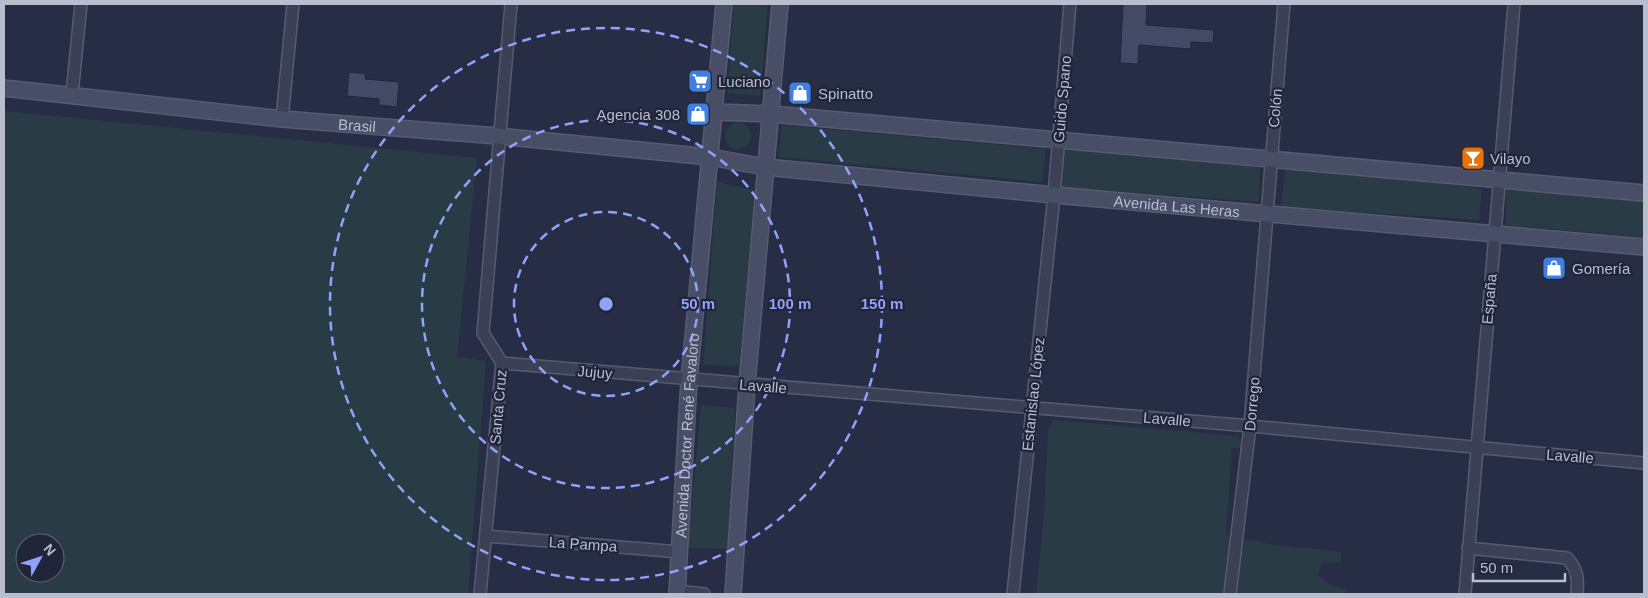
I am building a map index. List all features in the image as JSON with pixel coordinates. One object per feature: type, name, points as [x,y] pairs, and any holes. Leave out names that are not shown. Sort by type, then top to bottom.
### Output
[{"type":"main road","name":"Avenida Doctor René Favaloro","points":[[677,592],[689,380],[716,112],[724,4]]},
{"type":"main road","points":[[733,594],[747,385],[780,4]]},
{"type":"main road","name":"Brasil","points":[[4,88],[72,94],[282,119],[498,136],[710,157]]},
{"type":"main road","points":[[716,112],[771,114],[1644,193]]},
{"type":"main road","name":"Avenida Las Heras","points":[[710,157],[765,167],[1054,195],[1644,247]]},
{"type":"street","points":[[72,94],[80,4]]},
{"type":"street","points":[[282,119],[293,4]]},
{"type":"street","name":"Santa Cruz","points":[[480,594],[502,363],[483,333],[498,136],[511,4]]},
{"type":"street","name":"Guido Spano","points":[[1054,195],[1070,4]]},
{"type":"street","name":"Colón","points":[[1267,213],[1284,4]]},
{"type":"street","name":"España","points":[[1465,594],[1514,4]]},
{"type":"street","name":"Estanislao López","points":[[1013,594],[1054,195]]},
{"type":"street","name":"Dorrego","points":[[1230,594],[1250,426],[1267,213]]},
{"type":"street","name":"Jujuy","points":[[502,363],[689,380]]},
{"type":"street","name":"Lavalle","points":[[689,380],[1250,426],[1644,463]]},
{"type":"street","name":"La Pampa","points":[[486,536],[680,552]]},
{"type":"street","points":[[1468,548],[1567,558],[1575,567],[1578,576],[1577,594]]},
{"type":"street","points":[[677,592],[704,594]]},
{"type":"shaded area","points":[[734,4],[768,4],[760,96],[727,93]]},
{"type":"shaded area","points":[[4,111],[477,158],[457,357],[486,361],[468,594],[4,594]]},
{"type":"shaded area","points":[[738,123],[747,127],[751,136],[747,145],[738,149],[729,145],[725,136],[729,127]]},
{"type":"shaded area","points":[[782,125],[1046,149],[1042,182],[778,157]]},
{"type":"shaded area","points":[[1064,149],[1260,167],[1259,202],[1062,187]]},
{"type":"shaded area","points":[[1286,162],[1482,189],[1479,220],[1281,207]]},
{"type":"shaded area","points":[[717,182],[755,190],[739,366],[703,365]]},
{"type":"shaded area","points":[[1506,189],[1644,201],[1644,237],[1506,225]]},
{"type":"shaded area","points":[[701,405],[735,408],[727,549],[688,548]]},
{"type":"shaded area","points":[[1053,420],[1238,436],[1243,448],[1232,448],[1226,534],[1268,544],[1341,552],[1341,562],[1322,563],[1318,575],[1330,584],[1346,590],[1343,594],[1036,594],[1044,515],[1048,430]]},
{"type":"building","points":[[1123,4],[1147,4],[1146,25],[1214,30],[1213,43],[1191,42],[1191,49],[1139,45],[1138,64],[1120,63]]},
{"type":"building","points":[[349,72],[366,74],[365,79],[399,82],[397,107],[379,105],[379,99],[347,96]]},
{"type":"place","name":"Luciano","points":[[700,81]]},
{"type":"place","name":"Spinatto","points":[[800,93]]},
{"type":"place","name":"Agencia 308","points":[[698,114]]},
{"type":"place","name":"Vilayo","points":[[1473,158]]},
{"type":"place","name":"Gomería","points":[[1554,268]]}]
